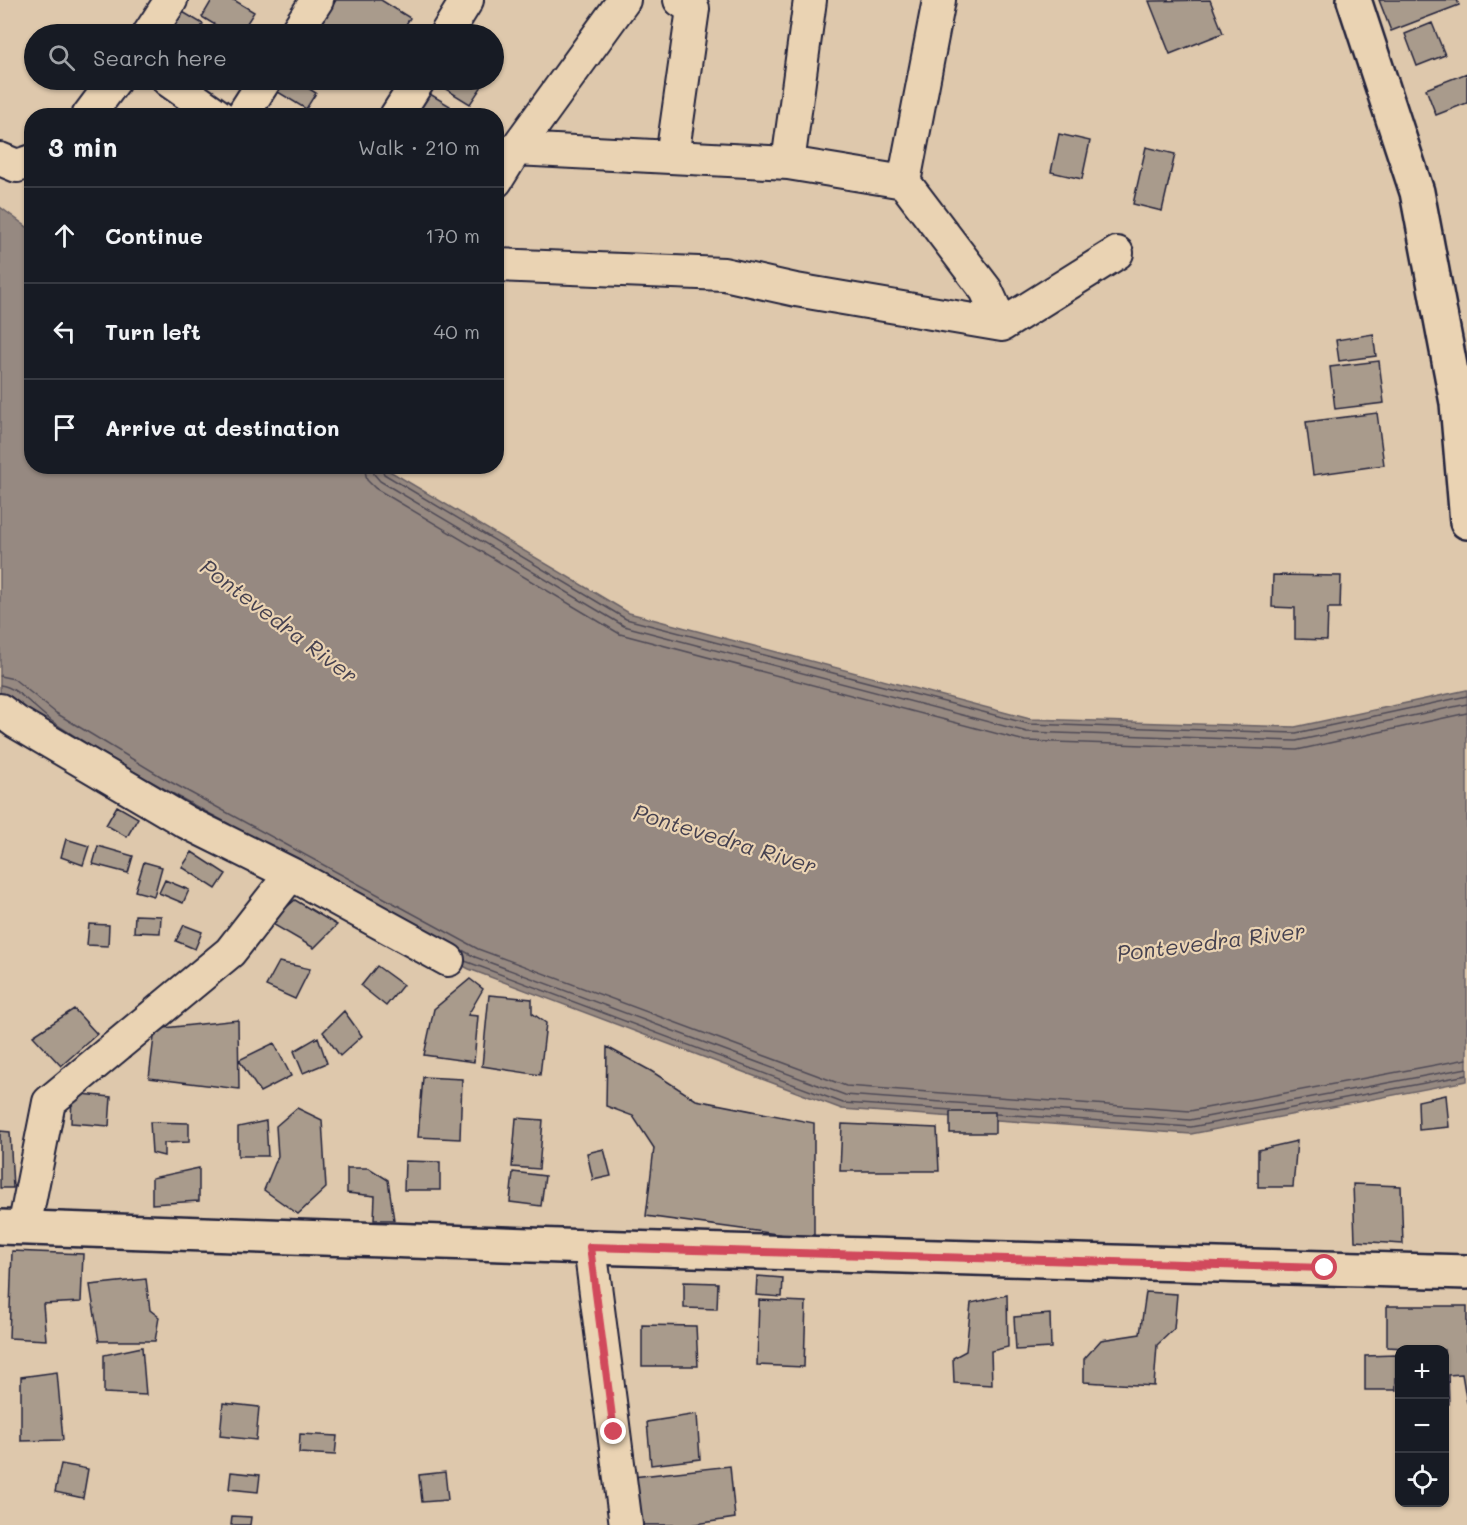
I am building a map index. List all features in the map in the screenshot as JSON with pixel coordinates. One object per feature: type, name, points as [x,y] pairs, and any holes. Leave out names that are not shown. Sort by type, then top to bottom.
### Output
[{"type":"main road","points":[[1354,0],[1417,192],[1462,403],[1467,522]]},
{"type":"main road","points":[[12,1228],[1467,1272]]},
{"type":"street","points":[[155,24],[171,0]]},
{"type":"street","points":[[301,24],[317,0]]},
{"type":"street","points":[[452,24],[467,0]]},
{"type":"street","points":[[504,168],[624,0]]},
{"type":"street","points":[[672,157],[693,9],[680,0]]},
{"type":"street","points":[[788,163],[810,0]]},
{"type":"street","points":[[904,182],[939,0]]},
{"type":"street","points":[[94,108],[108,90]]},
{"type":"street","points":[[182,90],[208,108]]},
{"type":"street","points":[[247,108],[259,90]]},
{"type":"street","points":[[401,108],[412,90]]},
{"type":"street","points":[[516,149],[788,163],[904,182],[986,290],[1002,325]]},
{"type":"street","points":[[0,159],[17,166],[24,164]]},
{"type":"street","points":[[504,265],[724,274],[796,290],[1002,325],[1117,253]]},
{"type":"street","points":[[0,710],[16,723],[186,822],[291,874],[448,960]]},
{"type":"street","points":[[12,1228],[50,1102],[230,952],[291,874]]},
{"type":"street","points":[[590,1247],[626,1525]]},
{"type":"water","name":"Pontevedra River","points":[[0,207],[24,225],[24,474],[395,474],[629,613],[1030,719],[1295,727],[1467,690],[1467,1081],[1191,1134],[842,1109],[469,969],[156,800],[0,697]]},
{"type":"building","points":[[212,0],[234,0],[254,12],[246,24],[214,24],[202,17]]},
{"type":"building","points":[[336,0],[381,0],[410,18],[406,24],[321,24]]},
{"type":"building","points":[[1210,0],[1223,33],[1170,54],[1149,1]]},
{"type":"building","points":[[1379,0],[1457,0],[1459,5],[1391,31]]},
{"type":"building","points":[[176,8],[203,24],[166,24]]},
{"type":"building","points":[[1432,23],[1445,55],[1417,66],[1405,34]]},
{"type":"building","points":[[1467,73],[1467,103],[1436,115],[1426,89]]},
{"type":"building","points":[[279,90],[311,90],[316,93],[304,108],[278,92]]},
{"type":"building","points":[[419,90],[423,90],[450,106],[449,108],[408,108]]},
{"type":"building","points":[[447,90],[479,90],[470,104]]},
{"type":"building","points":[[1059,134],[1090,141],[1082,179],[1051,172]]},
{"type":"building","points":[[1146,147],[1175,154],[1162,211],[1133,204]]},
{"type":"building","points":[[1373,334],[1376,356],[1339,361],[1336,340]]},
{"type":"building","points":[[1379,361],[1384,403],[1335,409],[1330,367]]},
{"type":"building","points":[[1377,413],[1384,465],[1313,475],[1306,422]]},
{"type":"building","points":[[1273,575],[1341,576],[1340,608],[1328,608],[1327,640],[1295,639],[1295,608],[1272,607]]},
{"type":"building","points":[[117,806],[138,818],[127,837],[106,825]]},
{"type":"building","points":[[66,839],[89,846],[83,865],[61,857]]},
{"type":"building","points":[[98,846],[133,856],[128,873],[93,864]]},
{"type":"building","points":[[192,852],[226,874],[216,889],[182,867]]},
{"type":"building","points":[[144,862],[162,867],[154,896],[135,891]]},
{"type":"building","points":[[165,880],[189,890],[183,903],[159,893]]},
{"type":"building","points":[[295,900],[337,925],[314,948],[269,922]]},
{"type":"building","points":[[135,915],[161,916],[160,933],[134,932]]},
{"type":"building","points":[[89,924],[109,925],[108,946],[87,945]]},
{"type":"building","points":[[184,925],[202,932],[195,949],[176,941]]},
{"type":"building","points":[[279,962],[310,969],[295,999],[266,986]]},
{"type":"building","points":[[377,966],[403,985],[386,1006],[361,986]]},
{"type":"building","points":[[470,979],[483,989],[468,1015],[478,1016],[474,1062],[424,1055],[434,1009]]},
{"type":"building","points":[[489,995],[532,999],[532,1013],[546,1023],[540,1075],[482,1066]]},
{"type":"building","points":[[74,1009],[97,1034],[61,1066],[33,1036]]},
{"type":"building","points":[[344,1011],[362,1036],[340,1056],[323,1032]]},
{"type":"building","points":[[238,1020],[239,1089],[149,1078],[155,1029]]},
{"type":"building","points":[[318,1037],[327,1063],[303,1073],[294,1051]]},
{"type":"building","points":[[274,1043],[291,1076],[260,1092],[239,1060]]},
{"type":"building","points":[[607,1047],[651,1071],[696,1100],[814,1123],[814,1239],[646,1216],[654,1148],[633,1116],[606,1106]]},
{"type":"building","points":[[423,1077],[462,1079],[460,1139],[418,1137]]},
{"type":"building","points":[[72,1093],[111,1097],[109,1126],[71,1123]]},
{"type":"building","points":[[1446,1095],[1449,1127],[1419,1130],[1418,1101]]},
{"type":"building","points":[[297,1108],[322,1120],[326,1188],[298,1214],[264,1190],[278,1156],[276,1126]]},
{"type":"building","points":[[950,1112],[995,1112],[995,1133],[950,1133]]},
{"type":"building","points":[[516,1118],[543,1120],[539,1169],[512,1167]]},
{"type":"building","points":[[266,1121],[268,1156],[238,1156],[238,1127]]},
{"type":"building","points":[[150,1122],[189,1123],[189,1142],[164,1143],[164,1156],[152,1153]]},
{"type":"building","points":[[842,1124],[937,1128],[939,1171],[840,1171]]},
{"type":"building","points":[[0,1131],[10,1132],[13,1188],[0,1188]]},
{"type":"building","points":[[1297,1141],[1293,1187],[1258,1187],[1258,1150]]},
{"type":"building","points":[[604,1149],[611,1176],[593,1180],[587,1153]]},
{"type":"building","points":[[405,1161],[440,1162],[440,1190],[404,1190]]},
{"type":"building","points":[[199,1168],[199,1201],[152,1204],[152,1178]]},
{"type":"building","points":[[347,1168],[369,1168],[388,1180],[394,1220],[374,1220],[375,1196],[347,1193]]},
{"type":"building","points":[[513,1172],[545,1176],[541,1206],[510,1202]]},
{"type":"building","points":[[1353,1184],[1401,1186],[1403,1244],[1355,1241]]},
{"type":"building","points":[[12,1251],[83,1254],[81,1302],[43,1304],[46,1340],[9,1338]]},
{"type":"building","points":[[757,1276],[783,1278],[782,1297],[756,1295]]},
{"type":"building","points":[[146,1279],[150,1310],[159,1317],[155,1341],[99,1341],[90,1285]]},
{"type":"building","points":[[684,1282],[718,1283],[717,1309],[684,1308]]},
{"type":"building","points":[[1146,1292],[1177,1294],[1174,1329],[1157,1345],[1154,1386],[1084,1382],[1084,1359],[1101,1340],[1140,1334]]},
{"type":"building","points":[[1007,1295],[1008,1347],[991,1351],[992,1385],[954,1383],[953,1358],[966,1351],[971,1303]]},
{"type":"building","points":[[759,1300],[806,1302],[804,1367],[757,1365]]},
{"type":"building","points":[[1387,1306],[1467,1306],[1467,1403],[1462,1374],[1449,1375],[1449,1345],[1387,1347]]},
{"type":"building","points":[[1050,1314],[1051,1348],[1016,1350],[1014,1317]]},
{"type":"building","points":[[642,1325],[696,1326],[698,1366],[642,1366]]},
{"type":"building","points":[[142,1347],[146,1395],[104,1393],[104,1355]]},
{"type":"building","points":[[1395,1355],[1395,1390],[1365,1390],[1365,1356]]},
{"type":"building","points":[[57,1372],[63,1440],[21,1441],[21,1377]]},
{"type":"building","points":[[223,1403],[259,1407],[256,1440],[220,1436]]},
{"type":"building","points":[[697,1414],[700,1459],[651,1465],[647,1422]]},
{"type":"building","points":[[300,1434],[337,1436],[335,1455],[299,1453]]},
{"type":"building","points":[[61,1464],[88,1469],[83,1498],[55,1492]]},
{"type":"building","points":[[730,1466],[735,1518],[690,1525],[633,1525],[624,1478]]},
{"type":"building","points":[[231,1472],[260,1475],[258,1492],[229,1489]]},
{"type":"building","points":[[445,1472],[448,1500],[422,1502],[419,1475]]},
{"type":"building","points":[[232,1516],[251,1517],[250,1525],[231,1525]]},
{"type":"route","points":[[614,1432],[590,1247],[1325,1268]]}]
